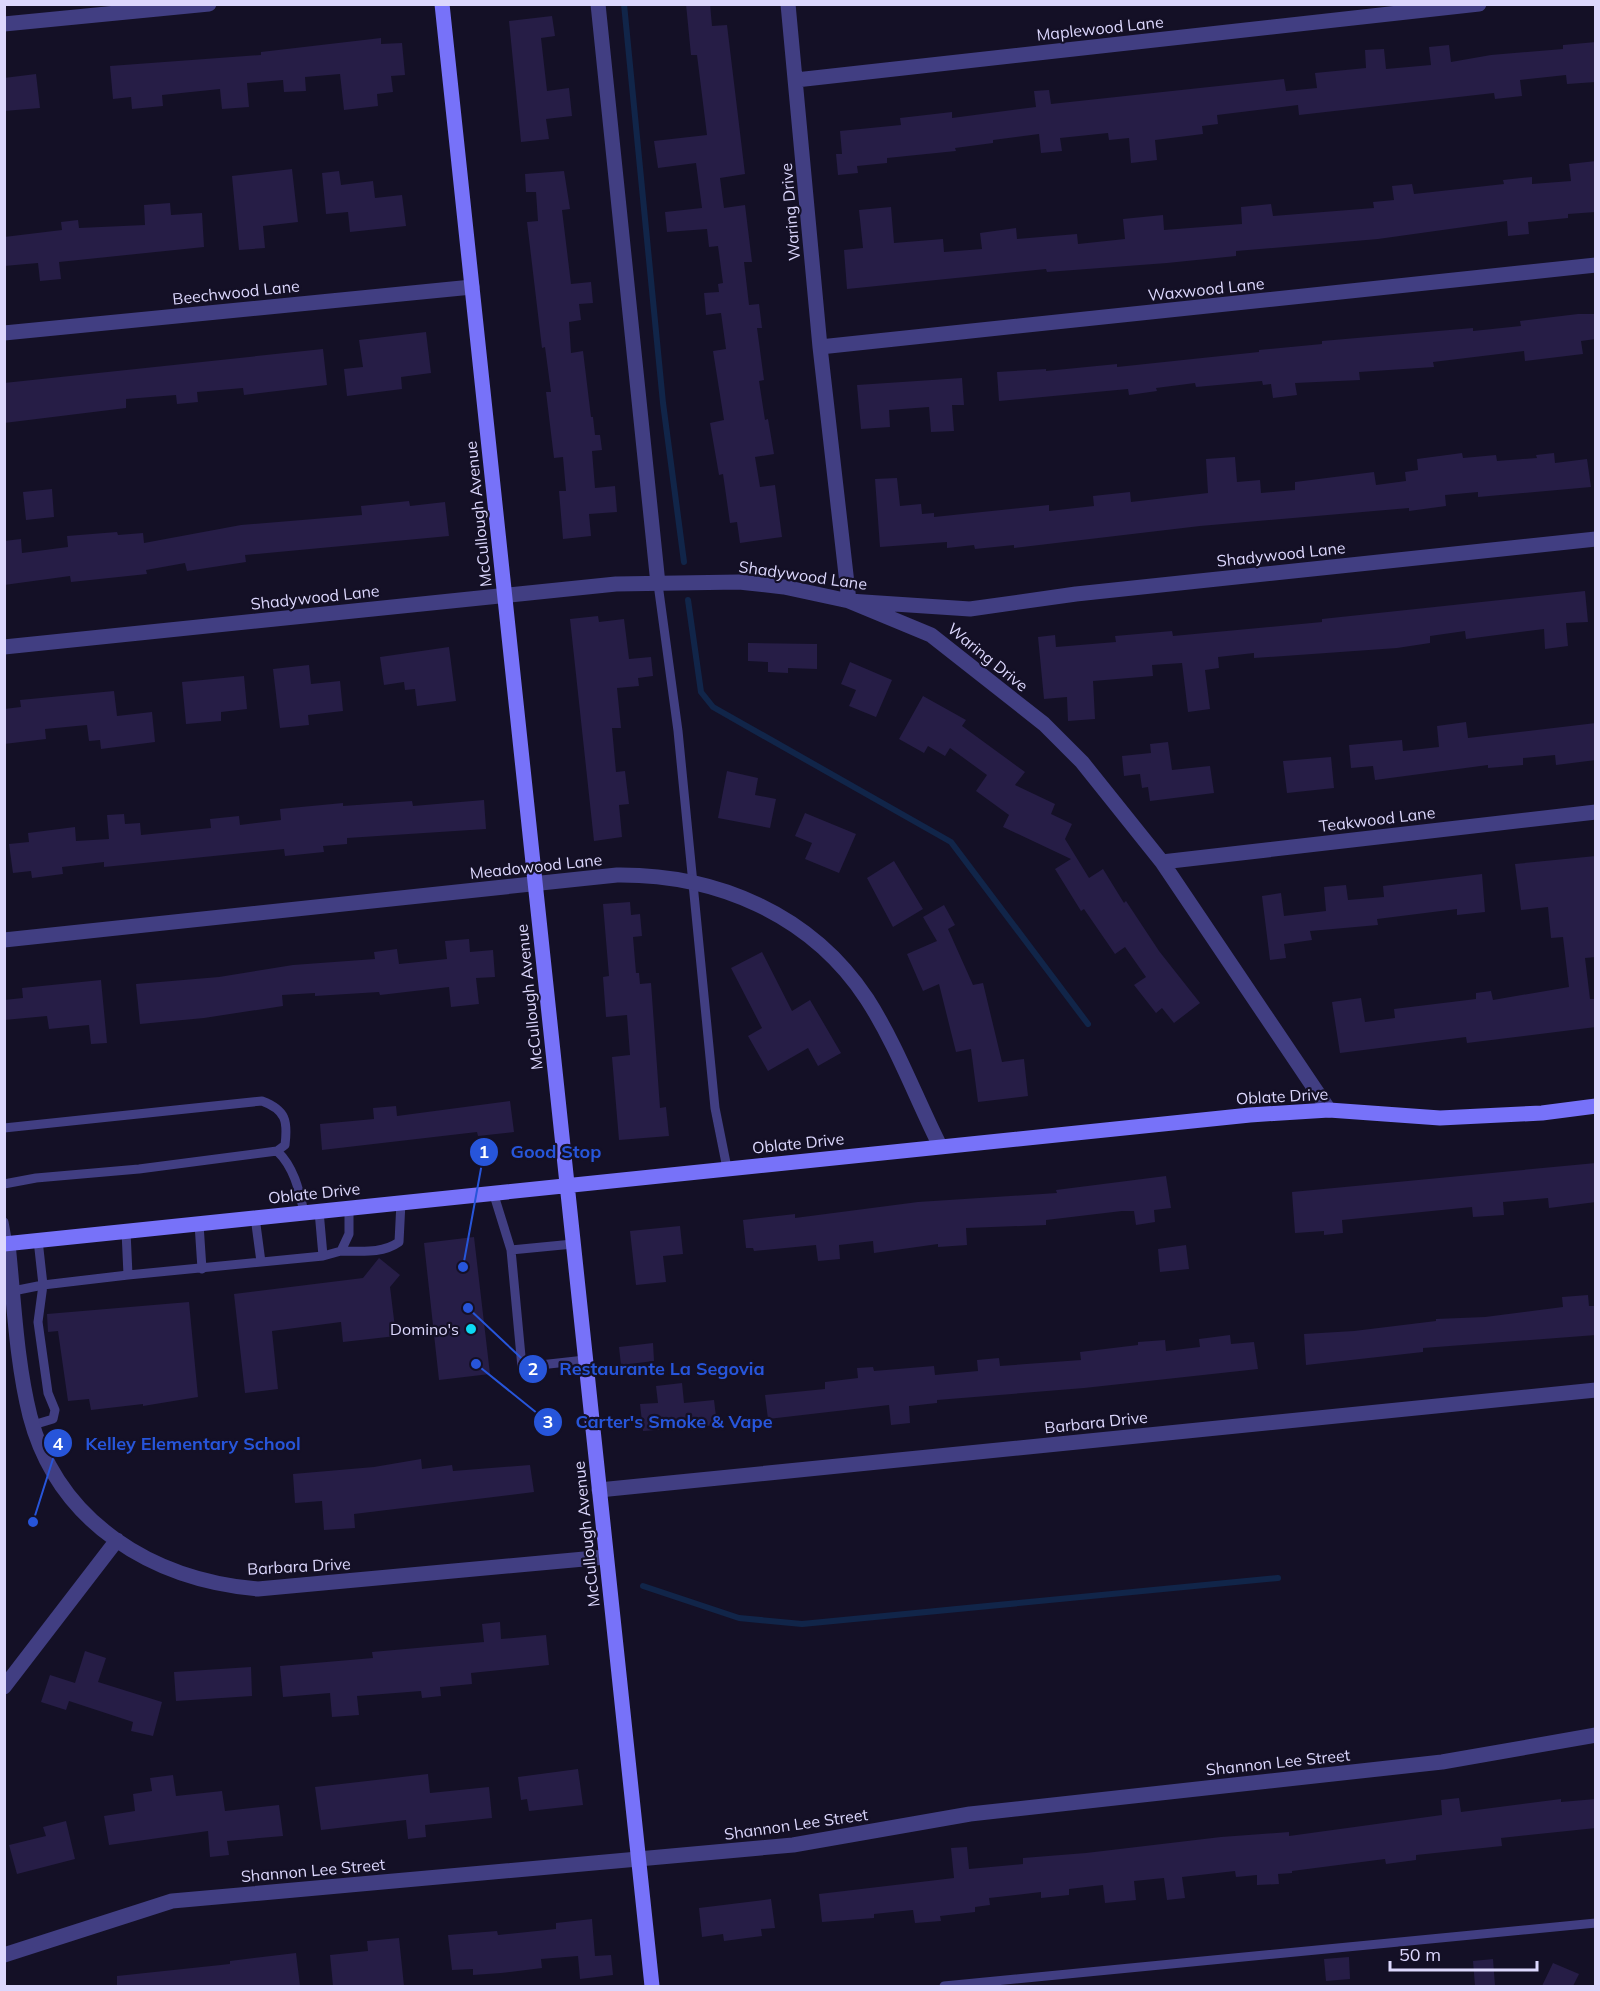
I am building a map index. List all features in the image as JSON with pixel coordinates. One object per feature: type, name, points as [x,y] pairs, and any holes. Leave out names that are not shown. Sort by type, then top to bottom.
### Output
[{"type":"main road","name":"McCullough Avenue","points":[[442,4],[652,1986]]},
{"type":"main road","name":"Oblate Drive","points":[[6,1244],[567,1184],[1250,1115],[1329,1110],[1440,1118],[1542,1113],[1596,1106]]},
{"type":"street","points":[[4,24],[209,4]]},
{"type":"street","points":[[598,4],[658,584]]},
{"type":"street","name":"Waring Drive","points":[[788,4],[820,346],[849,600],[931,635],[1044,724],[1082,762],[1162,862],[1329,1110]]},
{"type":"street","name":"Maplewood Lane","points":[[796,80],[1479,4]]},
{"type":"street","name":"Waxwood Lane","points":[[820,346],[1596,265]]},
{"type":"street","name":"Beechwood Lane","points":[[4,333],[472,287]]},
{"type":"street","name":"Shadywood Lane","points":[[4,647],[616,584],[739,582],[784,587],[849,600],[970,609],[1076,594],[1596,539]]},
{"type":"street","name":"Teakwood Lane","points":[[1162,862],[1596,812]]},
{"type":"street","name":"Meadowood Lane","points":[[4,940],[617,875],[646,875],[691,881],[731,892],[758,903],[807,934],[836,961],[866,999],[881,1024],[940,1146]]},
{"type":"street","name":"Barbara Drive","points":[[6,1244],[23,1381],[33,1425],[47,1459],[81,1512],[117,1540],[154,1563],[205,1582],[258,1589],[606,1557]]},
{"type":"street","name":"Barbara Drive","points":[[599,1490],[1596,1390]]},
{"type":"street","points":[[4,1687],[117,1540]]},
{"type":"street","name":"Shannon Lee Street","points":[[4,1955],[172,1900],[638,1861],[793,1845],[970,1814],[1442,1762],[1596,1735]]},
{"type":"lane","points":[[658,584],[678,730],[715,1108],[727,1168]]},
{"type":"lane","points":[[4,1128],[262,1101],[276,1107],[285,1118],[285,1145],[277,1151],[139,1169],[36,1178],[4,1184]]},
{"type":"lane","points":[[277,1151],[286,1160],[311,1211],[323,1256]]},
{"type":"lane","points":[[493,1192],[511,1250],[522,1366],[585,1360]]},
{"type":"lane","points":[[13,1291],[128,1275],[323,1256],[341,1251],[374,1251],[391,1248],[399,1242],[401,1202]]},
{"type":"lane","points":[[341,1251],[349,1233],[349,1208]]},
{"type":"lane","points":[[255,1217],[261,1262]]},
{"type":"lane","points":[[4,1222],[6,1244]]},
{"type":"lane","points":[[199,1224],[202,1269]]},
{"type":"lane","points":[[126,1231],[128,1275]]},
{"type":"lane","points":[[33,1425],[53,1419],[55,1410],[48,1393],[38,1322],[44,1285],[38,1240]]},
{"type":"lane","points":[[511,1250],[573,1244]]},
{"type":"lane","points":[[944,1986],[1596,1923]]},
{"type":"building","points":[[686,4],[710,4],[712,26],[727,25],[745,174],[720,178],[724,208],[745,205],[752,262],[744,262],[749,305],[759,304],[762,328],[757,328],[764,380],[759,381],[765,420],[768,419],[774,454],[755,457],[760,487],[775,485],[782,537],[740,543],[737,522],[730,523],[723,474],[719,475],[710,423],[724,420],[713,351],[726,349],[721,313],[706,315],[704,293],[719,292],[718,284],[723,283],[718,246],[709,247],[707,229],[667,232],[665,212],[702,208],[696,163],[658,168],[654,141],[707,135],[697,55],[691,55]]},
{"type":"building","points":[[552,16],[555,36],[541,38],[547,91],[569,88],[572,116],[546,119],[549,139],[521,142],[509,21]]},
{"type":"building","points":[[381,38],[381,44],[402,43],[405,75],[391,76],[393,92],[377,94],[378,106],[344,110],[340,74],[305,77],[306,91],[284,92],[283,80],[247,83],[249,107],[222,109],[220,89],[162,95],[163,106],[132,109],[131,97],[113,99],[110,66],[261,55],[261,52]]},
{"type":"building","points":[[1596,42],[1596,82],[1567,84],[1566,75],[1520,80],[1522,96],[1495,99],[1494,93],[1299,115],[1298,105],[1217,115],[1218,124],[1202,126],[1203,134],[1155,140],[1157,160],[1131,163],[1129,138],[1109,140],[1108,133],[1060,138],[1062,151],[1041,153],[1039,134],[993,140],[993,143],[955,148],[956,151],[887,158],[887,163],[857,166],[858,173],[838,175],[836,154],[842,154],[840,131],[901,125],[900,118],[952,112],[952,118],[1036,107],[1034,91],[1049,90],[1051,104],[1284,79],[1286,91],[1317,88],[1315,73],[1366,68],[1365,50],[1384,49],[1386,69],[1431,65],[1429,47],[1449,45],[1451,62],[1491,55],[1563,49],[1563,45]]},
{"type":"building","points":[[36,74],[40,108],[4,111],[4,78]]},
{"type":"building","points":[[1596,161],[1596,212],[1568,214],[1568,218],[1528,222],[1529,234],[1508,236],[1507,221],[1378,239],[1236,251],[1236,256],[1047,272],[1046,269],[847,289],[844,250],[863,248],[859,210],[891,207],[894,243],[943,239],[944,252],[982,249],[980,233],[1016,228],[1017,239],[1077,234],[1078,244],[1125,239],[1123,219],[1163,215],[1164,230],[1242,224],[1241,207],[1271,204],[1273,216],[1374,208],[1373,202],[1394,200],[1392,186],[1412,184],[1414,194],[1504,184],[1503,180],[1532,177],[1532,184],[1571,181],[1569,164]]},
{"type":"building","points":[[292,169],[298,222],[263,226],[265,248],[239,250],[232,176]]},
{"type":"building","points":[[339,171],[341,185],[373,181],[375,198],[402,195],[406,226],[350,232],[348,212],[326,214],[322,173]]},
{"type":"building","points":[[564,171],[570,209],[562,210],[571,284],[591,282],[593,303],[579,304],[581,320],[569,322],[571,353],[583,351],[591,417],[593,417],[595,435],[600,435],[602,450],[592,451],[595,488],[615,486],[617,512],[589,514],[591,536],[563,539],[559,491],[566,491],[563,457],[554,458],[546,392],[551,392],[545,347],[542,348],[527,222],[538,221],[536,192],[526,192],[525,174]]},
{"type":"building","points":[[170,203],[171,215],[202,213],[204,247],[59,262],[61,279],[40,281],[38,263],[4,266],[4,237],[62,230],[61,222],[78,220],[79,228],[145,225],[144,205]]},
{"type":"building","points":[[1596,314],[1596,339],[1581,341],[1583,354],[1525,361],[1524,351],[1433,362],[1434,367],[1359,372],[1360,380],[1295,383],[1297,395],[1273,398],[1271,384],[1263,385],[1262,381],[1196,387],[1195,383],[1156,388],[1157,391],[1129,395],[1128,389],[999,401],[997,372],[1046,369],[1046,371],[1117,364],[1117,367],[1259,352],[1259,350],[1322,344],[1322,341],[1521,326],[1520,321]]},
{"type":"building","points":[[426,332],[431,373],[401,377],[402,389],[347,396],[344,369],[363,367],[359,340]]},
{"type":"building","points":[[323,349],[327,385],[244,395],[243,388],[197,392],[198,402],[177,404],[176,395],[126,399],[126,408],[4,423],[4,383]]},
{"type":"building","points":[[962,378],[964,405],[952,405],[954,431],[931,432],[929,407],[889,410],[890,427],[861,429],[857,385]]},
{"type":"building","points":[[1462,453],[1463,458],[1496,455],[1497,461],[1537,458],[1536,455],[1554,453],[1555,463],[1587,459],[1591,487],[1478,497],[1478,492],[1445,495],[1446,506],[1409,511],[1409,508],[1200,526],[1014,548],[1014,545],[975,549],[974,545],[947,548],[947,542],[880,547],[875,479],[897,478],[900,506],[921,504],[922,514],[934,513],[934,517],[1049,505],[1049,511],[1094,506],[1093,496],[1130,492],[1131,502],[1208,493],[1206,459],[1235,457],[1237,482],[1260,480],[1261,493],[1295,490],[1295,482],[1374,472],[1376,485],[1406,481],[1405,472],[1418,470],[1417,459]]},
{"type":"building","points":[[52,489],[54,517],[26,520],[23,492]]},
{"type":"building","points":[[409,501],[410,506],[445,502],[449,536],[245,555],[246,562],[187,571],[185,563],[146,570],[147,574],[71,582],[70,576],[4,585],[4,541],[21,539],[22,553],[68,547],[67,536],[117,532],[118,535],[143,533],[144,543],[241,525],[362,515],[361,506]]},
{"type":"building","points":[[1585,591],[1588,622],[1566,623],[1568,646],[1545,649],[1544,629],[1466,639],[1465,631],[1430,636],[1430,643],[1397,648],[1254,658],[1254,653],[1218,657],[1219,668],[1205,670],[1210,709],[1188,712],[1182,663],[1152,665],[1153,676],[1093,681],[1095,719],[1068,721],[1067,697],[1044,699],[1038,637],[1055,635],[1056,647],[1116,642],[1115,636],[1172,631],[1173,636],[1322,622],[1322,619]]},
{"type":"building","points":[[598,616],[599,622],[624,619],[629,659],[651,657],[653,676],[638,678],[639,686],[617,688],[621,728],[612,728],[616,772],[625,771],[629,804],[619,805],[622,837],[594,841],[570,619]]},
{"type":"building","points":[[748,643],[817,644],[817,669],[788,668],[788,673],[768,672],[768,662],[748,661]]},
{"type":"building","points":[[449,647],[456,701],[417,706],[415,689],[405,690],[404,682],[384,685],[380,657]]},
{"type":"building","points":[[850,662],[892,680],[876,717],[849,706],[856,690],[841,684]]},
{"type":"building","points":[[309,665],[311,684],[340,681],[343,711],[308,715],[309,725],[280,728],[273,669]]},
{"type":"building","points":[[244,676],[247,709],[221,712],[221,721],[186,724],[182,682]]},
{"type":"building","points":[[114,691],[117,716],[152,712],[155,742],[101,749],[100,740],[89,741],[87,725],[45,729],[46,739],[4,744],[4,709],[21,707],[20,700]]},
{"type":"building","points":[[923,696],[966,720],[962,726],[1025,772],[1015,785],[1055,804],[1051,814],[1072,824],[1065,839],[1089,878],[1103,869],[1124,903],[1126,901],[1159,951],[1200,1003],[1174,1023],[1162,1008],[1156,1013],[1134,985],[1146,977],[1125,947],[1115,954],[1084,909],[1081,911],[1055,869],[1071,859],[1003,827],[1009,815],[976,791],[987,775],[950,748],[945,756],[928,746],[924,753],[899,739]]},
{"type":"building","points":[[1466,722],[1468,738],[1596,723],[1596,760],[1556,765],[1555,755],[1523,758],[1523,765],[1488,768],[1488,765],[1375,780],[1373,766],[1351,768],[1349,745],[1402,740],[1403,751],[1439,747],[1437,726]]},
{"type":"building","points":[[1168,742],[1172,770],[1210,766],[1214,793],[1150,801],[1148,787],[1142,788],[1140,774],[1124,776],[1122,756],[1151,753],[1150,744]]},
{"type":"building","points":[[1331,757],[1334,788],[1287,793],[1283,761]]},
{"type":"building","points":[[727,771],[758,778],[755,795],[776,799],[770,828],[718,818]]},
{"type":"building","points":[[484,800],[486,829],[347,838],[347,844],[323,846],[324,852],[285,856],[284,849],[104,867],[104,862],[62,867],[63,874],[32,878],[31,871],[13,873],[9,844],[29,842],[28,833],[75,827],[76,841],[109,839],[107,815],[124,814],[125,824],[140,823],[141,835],[211,828],[210,819],[239,816],[240,825],[281,820],[280,809],[343,803],[343,806],[412,801],[413,806]]},
{"type":"building","points":[[805,813],[856,834],[839,873],[805,859],[812,843],[795,836]]},
{"type":"building","points":[[1596,856],[1596,957],[1585,958],[1590,999],[1596,999],[1596,1027],[1467,1043],[1466,1037],[1340,1053],[1332,1002],[1361,998],[1365,1022],[1395,1018],[1394,1009],[1476,999],[1476,993],[1491,991],[1493,1000],[1569,987],[1563,937],[1551,938],[1548,907],[1521,910],[1515,864]]},
{"type":"building","points":[[894,861],[923,909],[893,927],[867,878]]},
{"type":"building","points":[[1482,874],[1485,912],[1457,915],[1457,909],[1377,919],[1378,925],[1310,931],[1312,940],[1284,944],[1286,958],[1270,960],[1262,896],[1281,893],[1284,916],[1326,911],[1324,887],[1346,885],[1348,900],[1384,897],[1383,886]]},
{"type":"building","points":[[630,902],[631,915],[640,914],[642,936],[633,937],[636,973],[639,973],[640,984],[651,983],[660,1108],[666,1107],[669,1136],[619,1140],[612,1057],[630,1055],[627,1015],[606,1017],[603,977],[609,976],[603,904]]},
{"type":"building","points":[[944,905],[955,925],[948,929],[973,985],[983,983],[1002,1062],[1024,1059],[1028,1096],[978,1102],[971,1049],[956,1052],[939,984],[923,991],[907,954],[937,941],[923,917]]},
{"type":"building","points":[[469,939],[470,952],[493,950],[495,977],[476,978],[479,1004],[451,1007],[449,987],[380,995],[379,992],[315,996],[315,993],[282,995],[283,1006],[204,1018],[140,1024],[136,984],[219,977],[293,965],[375,959],[374,952],[397,949],[399,964],[447,959],[445,941]]},
{"type":"building","points":[[762,952],[792,1011],[810,1000],[841,1053],[818,1066],[808,1048],[768,1071],[748,1036],[762,1028],[731,968]]},
{"type":"building","points":[[101,980],[107,1043],[91,1044],[89,1025],[49,1029],[47,1016],[4,1020],[4,1000],[23,998],[22,988]]},
{"type":"building","points":[[510,1101],[514,1132],[478,1136],[477,1132],[322,1150],[320,1124],[374,1119],[373,1108],[396,1106],[397,1116]]},
{"type":"building","points":[[1596,1163],[1596,1202],[1549,1208],[1548,1198],[1503,1202],[1504,1215],[1473,1217],[1472,1207],[1342,1220],[1343,1233],[1324,1235],[1324,1231],[1295,1233],[1292,1192]]},
{"type":"building","points":[[1166,1176],[1171,1208],[1154,1210],[1155,1222],[1136,1225],[1134,1211],[1122,1211],[1046,1220],[1046,1225],[966,1228],[967,1245],[938,1247],[938,1244],[874,1253],[873,1241],[839,1245],[840,1259],[818,1261],[816,1245],[754,1251],[753,1248],[746,1248],[743,1220],[795,1214],[795,1218],[918,1202],[1057,1193],[1056,1190]]},
{"type":"building","points":[[680,1226],[683,1254],[663,1256],[666,1282],[636,1285],[630,1231]]},
{"type":"building","points":[[474,1237],[490,1374],[439,1380],[424,1243]]},
{"type":"building","points":[[1186,1245],[1189,1269],[1160,1272],[1158,1249]]},
{"type":"building","points":[[379,1258],[400,1275],[390,1287],[396,1336],[343,1342],[341,1322],[272,1331],[278,1389],[245,1393],[234,1294],[363,1278]]},
{"type":"building","points":[[1588,1295],[1589,1306],[1596,1306],[1596,1335],[1423,1348],[1423,1352],[1306,1365],[1304,1334],[1354,1331],[1436,1321],[1436,1319],[1485,1317],[1563,1307],[1562,1297]]},
{"type":"building","points":[[189,1302],[198,1397],[143,1406],[143,1404],[91,1410],[89,1399],[68,1401],[58,1331],[48,1332],[47,1314]]},
{"type":"building","points":[[1230,1335],[1231,1344],[1254,1342],[1258,1369],[1084,1388],[937,1400],[937,1403],[909,1406],[910,1423],[891,1425],[889,1405],[768,1419],[765,1395],[825,1389],[825,1382],[858,1378],[857,1368],[873,1367],[874,1371],[934,1366],[935,1375],[978,1371],[977,1360],[999,1358],[1000,1366],[1081,1360],[1080,1352],[1138,1345],[1138,1342],[1165,1340],[1166,1351],[1200,1347],[1199,1339]]},
{"type":"building","points":[[653,1343],[654,1361],[621,1365],[619,1347]]},
{"type":"building","points":[[682,1383],[684,1403],[714,1400],[717,1425],[643,1431],[640,1404],[658,1403],[656,1386]]},
{"type":"building","points":[[421,1459],[422,1469],[452,1465],[453,1471],[530,1465],[534,1492],[354,1514],[355,1528],[324,1530],[322,1501],[295,1503],[293,1474],[374,1467]]},
{"type":"building","points":[[500,1622],[501,1639],[546,1635],[549,1665],[471,1673],[472,1684],[440,1687],[441,1696],[422,1698],[421,1691],[357,1696],[359,1715],[332,1717],[330,1693],[283,1697],[280,1666],[373,1658],[372,1652],[484,1642],[482,1624]]},
{"type":"building","points":[[85,1651],[106,1658],[98,1682],[162,1702],[153,1736],[131,1731],[133,1722],[69,1701],[66,1710],[41,1702],[50,1675],[75,1683]]},
{"type":"building","points":[[251,1667],[252,1696],[176,1701],[174,1672]]},
{"type":"building","points":[[578,1769],[583,1805],[529,1811],[527,1799],[521,1800],[518,1777]]},
{"type":"building","points":[[428,1774],[430,1793],[489,1787],[492,1818],[425,1825],[426,1837],[408,1839],[406,1820],[321,1830],[315,1787]]},
{"type":"building","points":[[173,1775],[176,1796],[222,1791],[225,1811],[279,1805],[283,1836],[227,1841],[229,1855],[210,1857],[208,1831],[109,1845],[104,1816],[135,1811],[133,1794],[152,1791],[150,1778]]},
{"type":"building","points":[[1459,1798],[1461,1812],[1561,1799],[1561,1802],[1596,1799],[1596,1828],[1501,1838],[1502,1846],[1416,1855],[1416,1860],[1386,1864],[1385,1859],[1292,1871],[1292,1873],[1278,1874],[1279,1884],[1257,1885],[1257,1875],[1236,1877],[1235,1871],[1182,1877],[1185,1898],[1167,1900],[1164,1878],[1134,1881],[1136,1900],[1105,1903],[1103,1885],[1069,1889],[1069,1895],[1041,1898],[1041,1892],[989,1898],[990,1905],[975,1907],[975,1912],[940,1916],[941,1921],[915,1923],[913,1910],[874,1914],[874,1918],[822,1922],[819,1894],[954,1878],[951,1848],[967,1847],[969,1869],[1023,1864],[1023,1858],[1221,1837],[1289,1832],[1289,1836],[1442,1815],[1441,1800]]},
{"type":"building","points":[[66,1821],[75,1859],[17,1874],[9,1845],[46,1836],[43,1827]]},
{"type":"building","points":[[771,1899],[775,1928],[761,1929],[762,1936],[724,1941],[723,1934],[702,1937],[699,1908]]},
{"type":"building","points":[[592,1919],[595,1956],[611,1955],[613,1975],[580,1979],[578,1956],[541,1959],[542,1968],[501,1973],[473,1975],[473,1969],[452,1970],[448,1935],[497,1931],[498,1935],[556,1929],[556,1923]]},
{"type":"building","points":[[399,1938],[404,1986],[333,1986],[330,1955],[368,1951],[367,1941]]},
{"type":"building","points":[[296,1953],[300,1986],[117,1986],[117,1976],[230,1964],[230,1961]]},
{"type":"building","points":[[1349,1957],[1350,1979],[1326,1981],[1324,1959]]},
{"type":"building","points":[[1493,1959],[1495,1986],[1475,1986],[1473,1961]]},
{"type":"building","points":[[1553,1963],[1579,1974],[1573,1986],[1542,1986]]},
{"type":"waterway","points":[[624,4],[663,403],[684,562]]},
{"type":"waterway","points":[[688,600],[701,692],[713,707],[951,842],[1088,1024]]},
{"type":"waterway","points":[[643,1586],[739,1618],[802,1624],[1278,1578]]},
{"type":"place","name":"Good Stop","points":[[463,1267]]},
{"type":"place","name":"Restaurante La Segovia","points":[[468,1308]]},
{"type":"place","name":"Domino's","points":[[471,1329]]},
{"type":"place","name":"Carter's Smoke & Vape","points":[[476,1364]]},
{"type":"place","name":"Kelley Elementary School","points":[[33,1522]]}]
